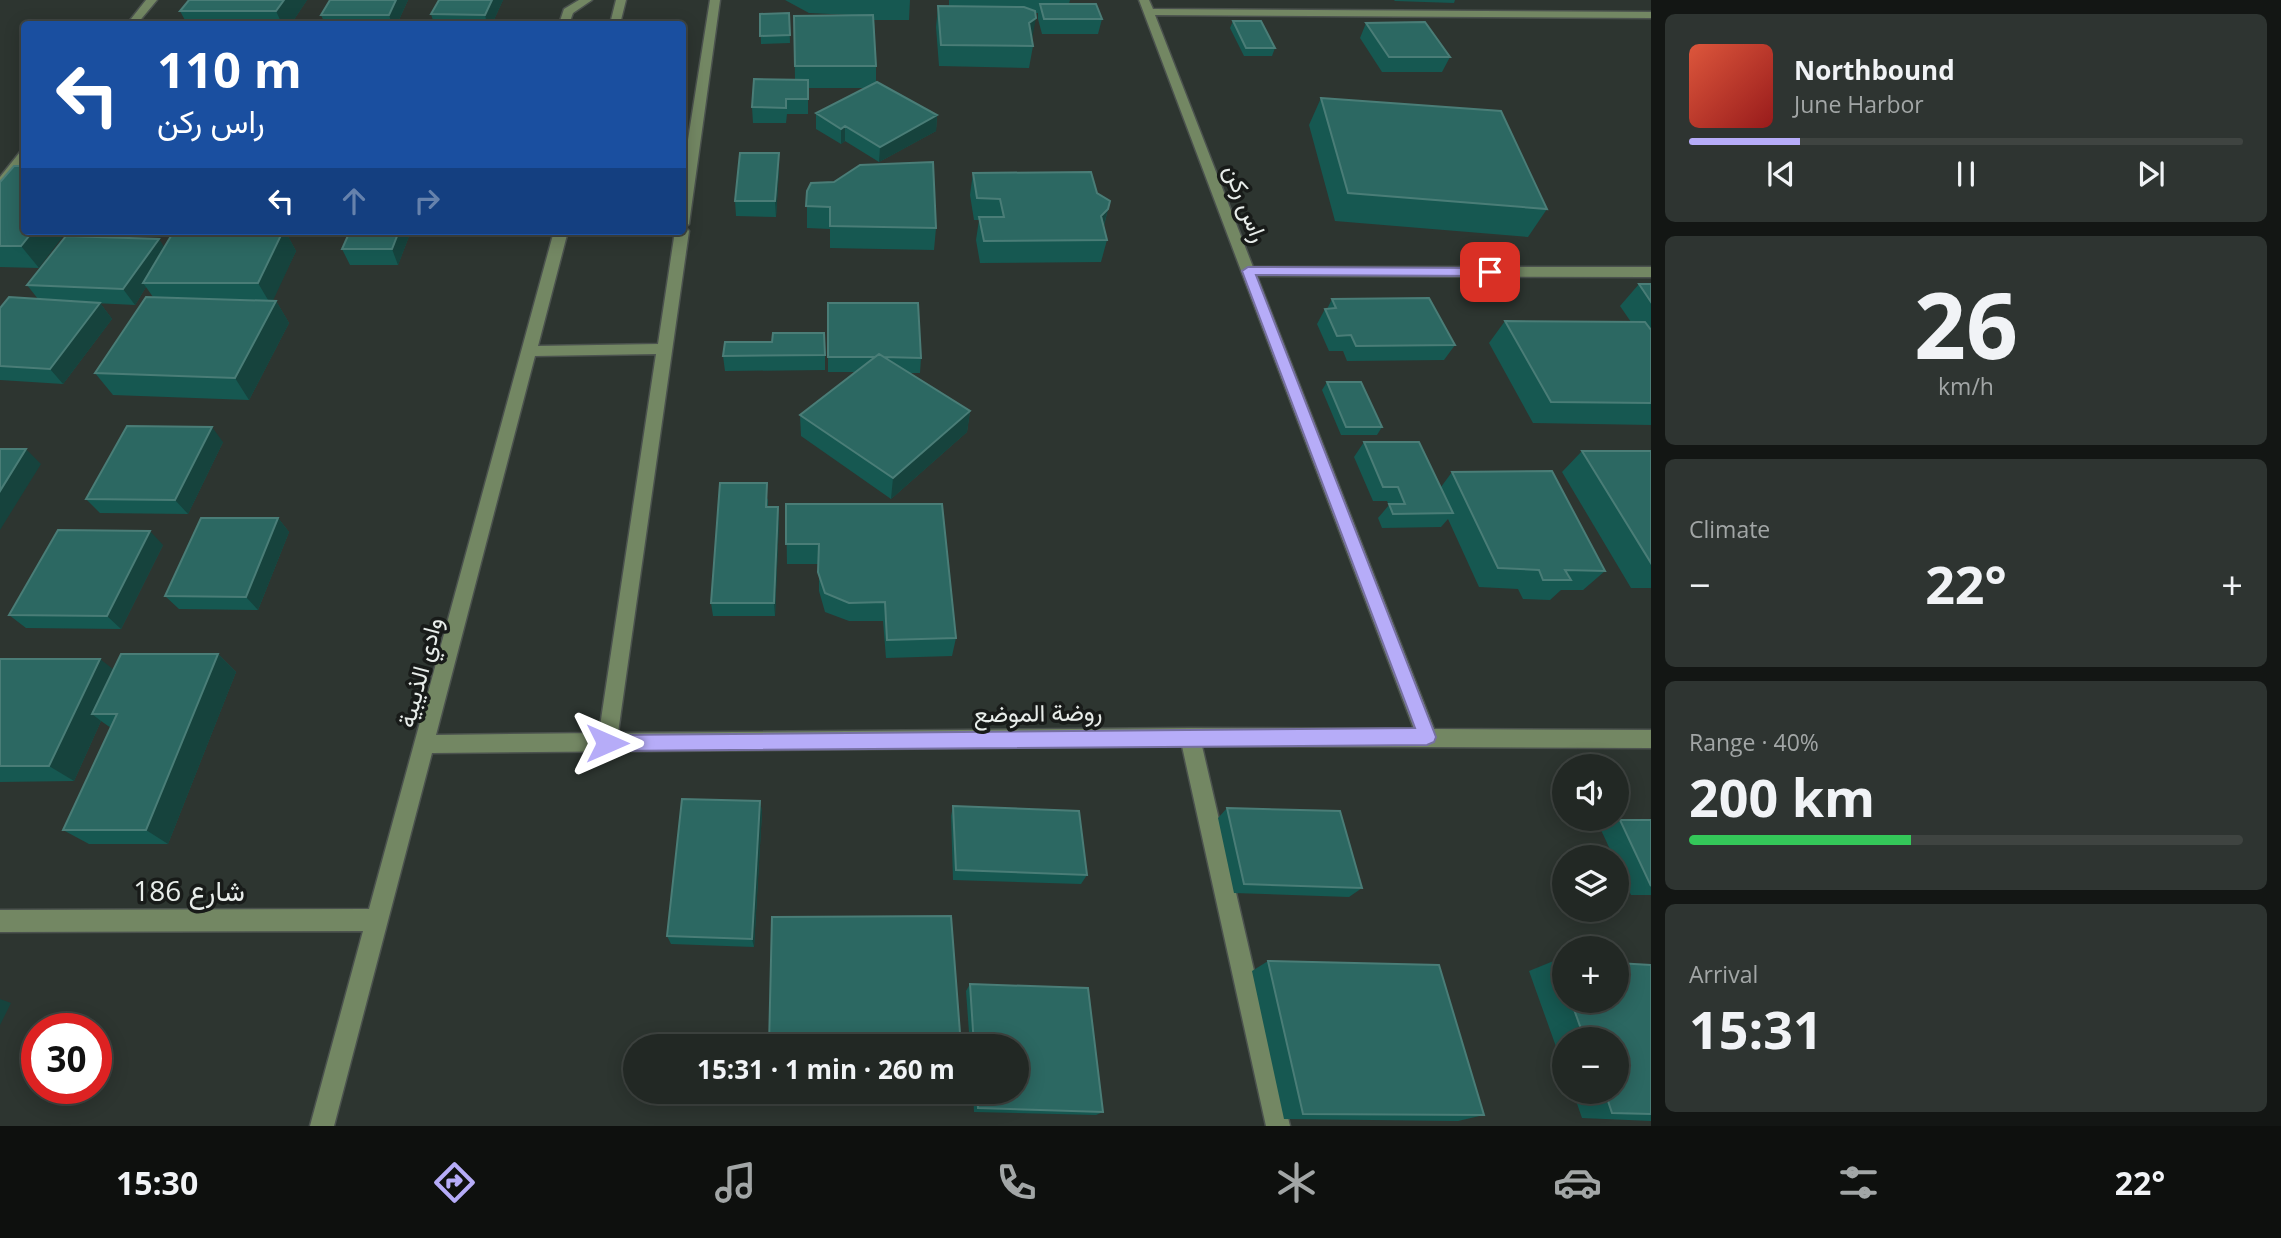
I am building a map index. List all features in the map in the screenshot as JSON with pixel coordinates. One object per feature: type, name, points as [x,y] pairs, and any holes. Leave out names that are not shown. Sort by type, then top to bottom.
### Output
[{"type":"street","points":[[134,21],[152,0]]},
{"type":"street","points":[[565,21],[568,11],[587,0]]},
{"type":"street","points":[[616,21],[621,0]]},
{"type":"street","points":[[686,198],[715,0]]},
{"type":"street","points":[[1146,6],[1651,15]]},
{"type":"street","name":"راس ركن","points":[[1146,6],[1427,737]]},
{"type":"street","points":[[0,185],[21,159]]},
{"type":"street","name":"وادي الذيبية","points":[[322,1126],[560,235]]},
{"type":"street","points":[[607,743],[681,235]]},
{"type":"street","points":[[1248,271],[1651,272]]},
{"type":"street","points":[[529,351],[664,349]]},
{"type":"street","points":[[1190,737],[1278,1126]]},
{"type":"street","name":"روضة الموضع","points":[[425,744],[1190,737],[1651,739]]},
{"type":"street","name":"شارع 186","points":[[0,921],[379,920]]},
{"type":"building","points":[[189,0],[284,0],[276,11],[180,11]]},
{"type":"building","points":[[330,0],[396,0],[389,15],[321,15]]},
{"type":"building","points":[[439,0],[492,0],[485,15],[431,14]]},
{"type":"building","points":[[1040,4],[1096,4],[1102,19],[1044,19]]},
{"type":"building","points":[[938,6],[1024,7],[1035,11],[1036,18],[1029,23],[1033,46],[941,45]]},
{"type":"building","points":[[789,13],[790,35],[760,36],[760,14]]},
{"type":"building","points":[[873,15],[876,66],[795,66],[794,16]]},
{"type":"building","points":[[1233,21],[1261,21],[1275,48],[1246,48]]},
{"type":"building","points":[[1425,22],[1450,57],[1389,57],[1366,23]]},
{"type":"building","points":[[754,79],[808,80],[808,99],[786,99],[786,108],[752,107]]},
{"type":"building","points":[[877,82],[937,115],[880,147],[845,126],[841,129],[816,113]]},
{"type":"building","points":[[1321,98],[1501,111],[1547,209],[1348,193]]},
{"type":"building","points":[[740,153],[779,153],[775,201],[735,201]]},
{"type":"building","points":[[933,162],[936,228],[830,226],[830,207],[806,206],[807,191],[811,183],[834,182],[860,165]]},
{"type":"building","points":[[14,166],[21,166],[21,235],[30,235],[21,246],[0,246],[0,182]]},
{"type":"building","points":[[1091,172],[1097,193],[1110,201],[1108,209],[1101,216],[1107,240],[984,241],[979,217],[1004,217],[1000,199],[977,198],[973,173]]},
{"type":"building","points":[[172,235],[281,235],[258,283],[143,283]]},
{"type":"building","points":[[348,235],[397,235],[392,249],[342,249]]},
{"type":"building","points":[[66,236],[159,239],[123,289],[27,285]]},
{"type":"building","points":[[1639,284],[1651,284],[1651,302]]},
{"type":"building","points":[[9,297],[100,303],[50,369],[0,366],[0,308]]},
{"type":"building","points":[[146,297],[276,301],[235,378],[95,373]]},
{"type":"building","points":[[1429,298],[1455,345],[1356,346],[1351,335],[1337,336],[1325,309],[1336,308],[1332,299]]},
{"type":"building","points":[[828,303],[918,303],[921,358],[884,357],[879,354],[875,357],[828,357]]},
{"type":"building","points":[[1505,321],[1645,322],[1651,330],[1651,403],[1551,402]]},
{"type":"building","points":[[773,333],[824,333],[825,355],[723,356],[725,342],[772,342]]},
{"type":"building","points":[[879,354],[970,411],[893,478],[800,415]]},
{"type":"building","points":[[1327,382],[1361,382],[1382,427],[1346,427]]},
{"type":"building","points":[[127,426],[212,427],[175,500],[86,499]]},
{"type":"building","points":[[1364,442],[1419,442],[1453,513],[1393,514],[1389,504],[1405,504],[1398,487],[1383,487]]},
{"type":"building","points":[[0,449],[26,449],[0,491]]},
{"type":"building","points":[[1582,451],[1651,451],[1651,563]]},
{"type":"building","points":[[1552,471],[1605,571],[1565,570],[1571,580],[1543,580],[1539,570],[1498,568],[1452,472]]},
{"type":"building","points":[[720,483],[767,483],[766,507],[778,507],[774,603],[711,603]]},
{"type":"building","points":[[786,504],[942,504],[956,638],[887,640],[885,602],[849,603],[825,593],[818,572],[819,544],[786,544]]},
{"type":"building","points":[[201,518],[278,518],[246,597],[165,596]]},
{"type":"building","points":[[58,530],[150,531],[107,616],[9,615]]},
{"type":"building","points":[[121,654],[218,654],[146,830],[63,830],[117,714],[92,714]]},
{"type":"building","points":[[0,659],[100,659],[49,766],[0,766]]},
{"type":"building","points":[[682,799],[760,801],[752,939],[667,936]]},
{"type":"building","points":[[953,806],[1079,811],[1087,875],[956,870]]},
{"type":"building","points":[[1227,808],[1340,811],[1362,888],[1244,884]]},
{"type":"building","points":[[1629,820],[1651,820],[1651,886],[1625,831],[1629,831]]},
{"type":"building","points":[[951,916],[960,1034],[769,1034],[772,917]]},
{"type":"building","points":[[1268,961],[1439,965],[1484,1115],[1303,1114]]},
{"type":"building","points":[[1629,964],[1651,965],[1651,1114],[1612,1113],[1609,1104],[1629,1104],[1629,1027],[1580,1027],[1575,1013],[1629,1013]]},
{"type":"building","points":[[970,984],[1088,988],[1103,1112],[978,1108],[978,1104],[1029,1104],[1029,1034],[973,1034]]},
{"type":"route","points":[[607,743],[1427,737],[1248,271],[1490,272]]}]
